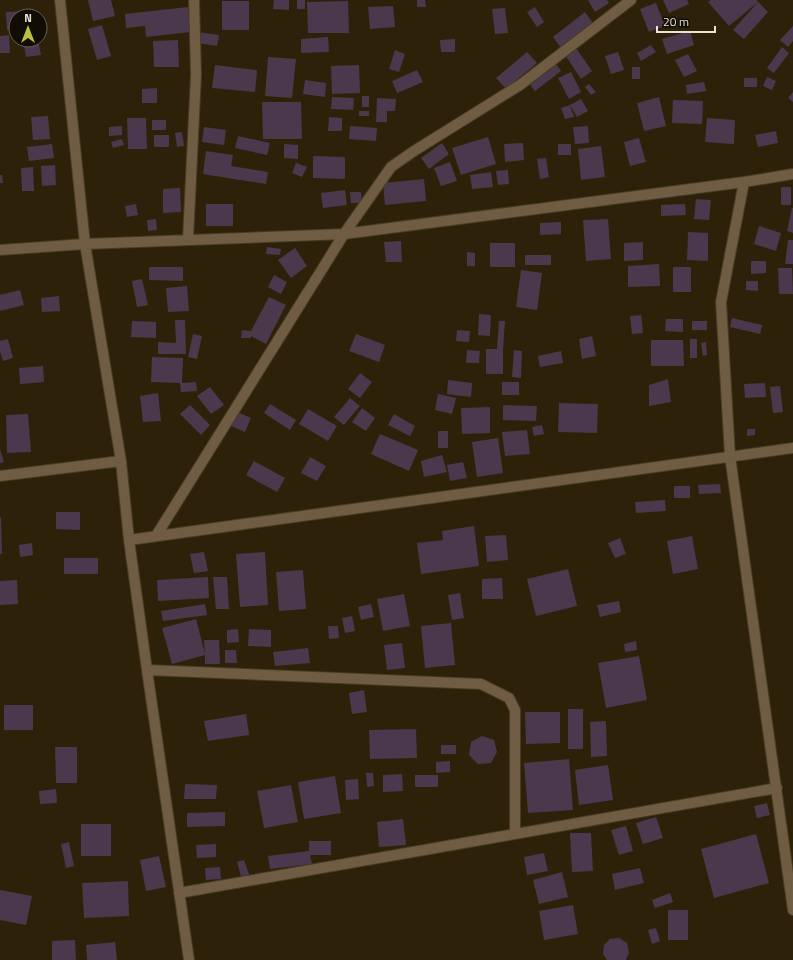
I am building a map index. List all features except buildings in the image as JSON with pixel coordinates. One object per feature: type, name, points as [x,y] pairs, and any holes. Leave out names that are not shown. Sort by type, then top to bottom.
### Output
[{"type":"street","points":[[60,0],[85,244],[121,461],[129,540],[189,960]]},
{"type":"street","points":[[188,239],[196,75],[194,0]]},
{"type":"street","points":[[156,536],[344,234],[391,168],[414,150],[520,85],[631,0]]},
{"type":"street","points":[[0,250],[188,239],[344,234],[744,182],[793,174]]},
{"type":"street","points":[[744,182],[721,302],[730,456],[793,910]]},
{"type":"street","points":[[129,540],[793,448]]},
{"type":"street","points":[[0,476],[121,461]]},
{"type":"street","points":[[147,670],[481,684],[495,690],[509,698],[515,710],[515,834]]},
{"type":"street","points":[[179,893],[777,788]]}]
